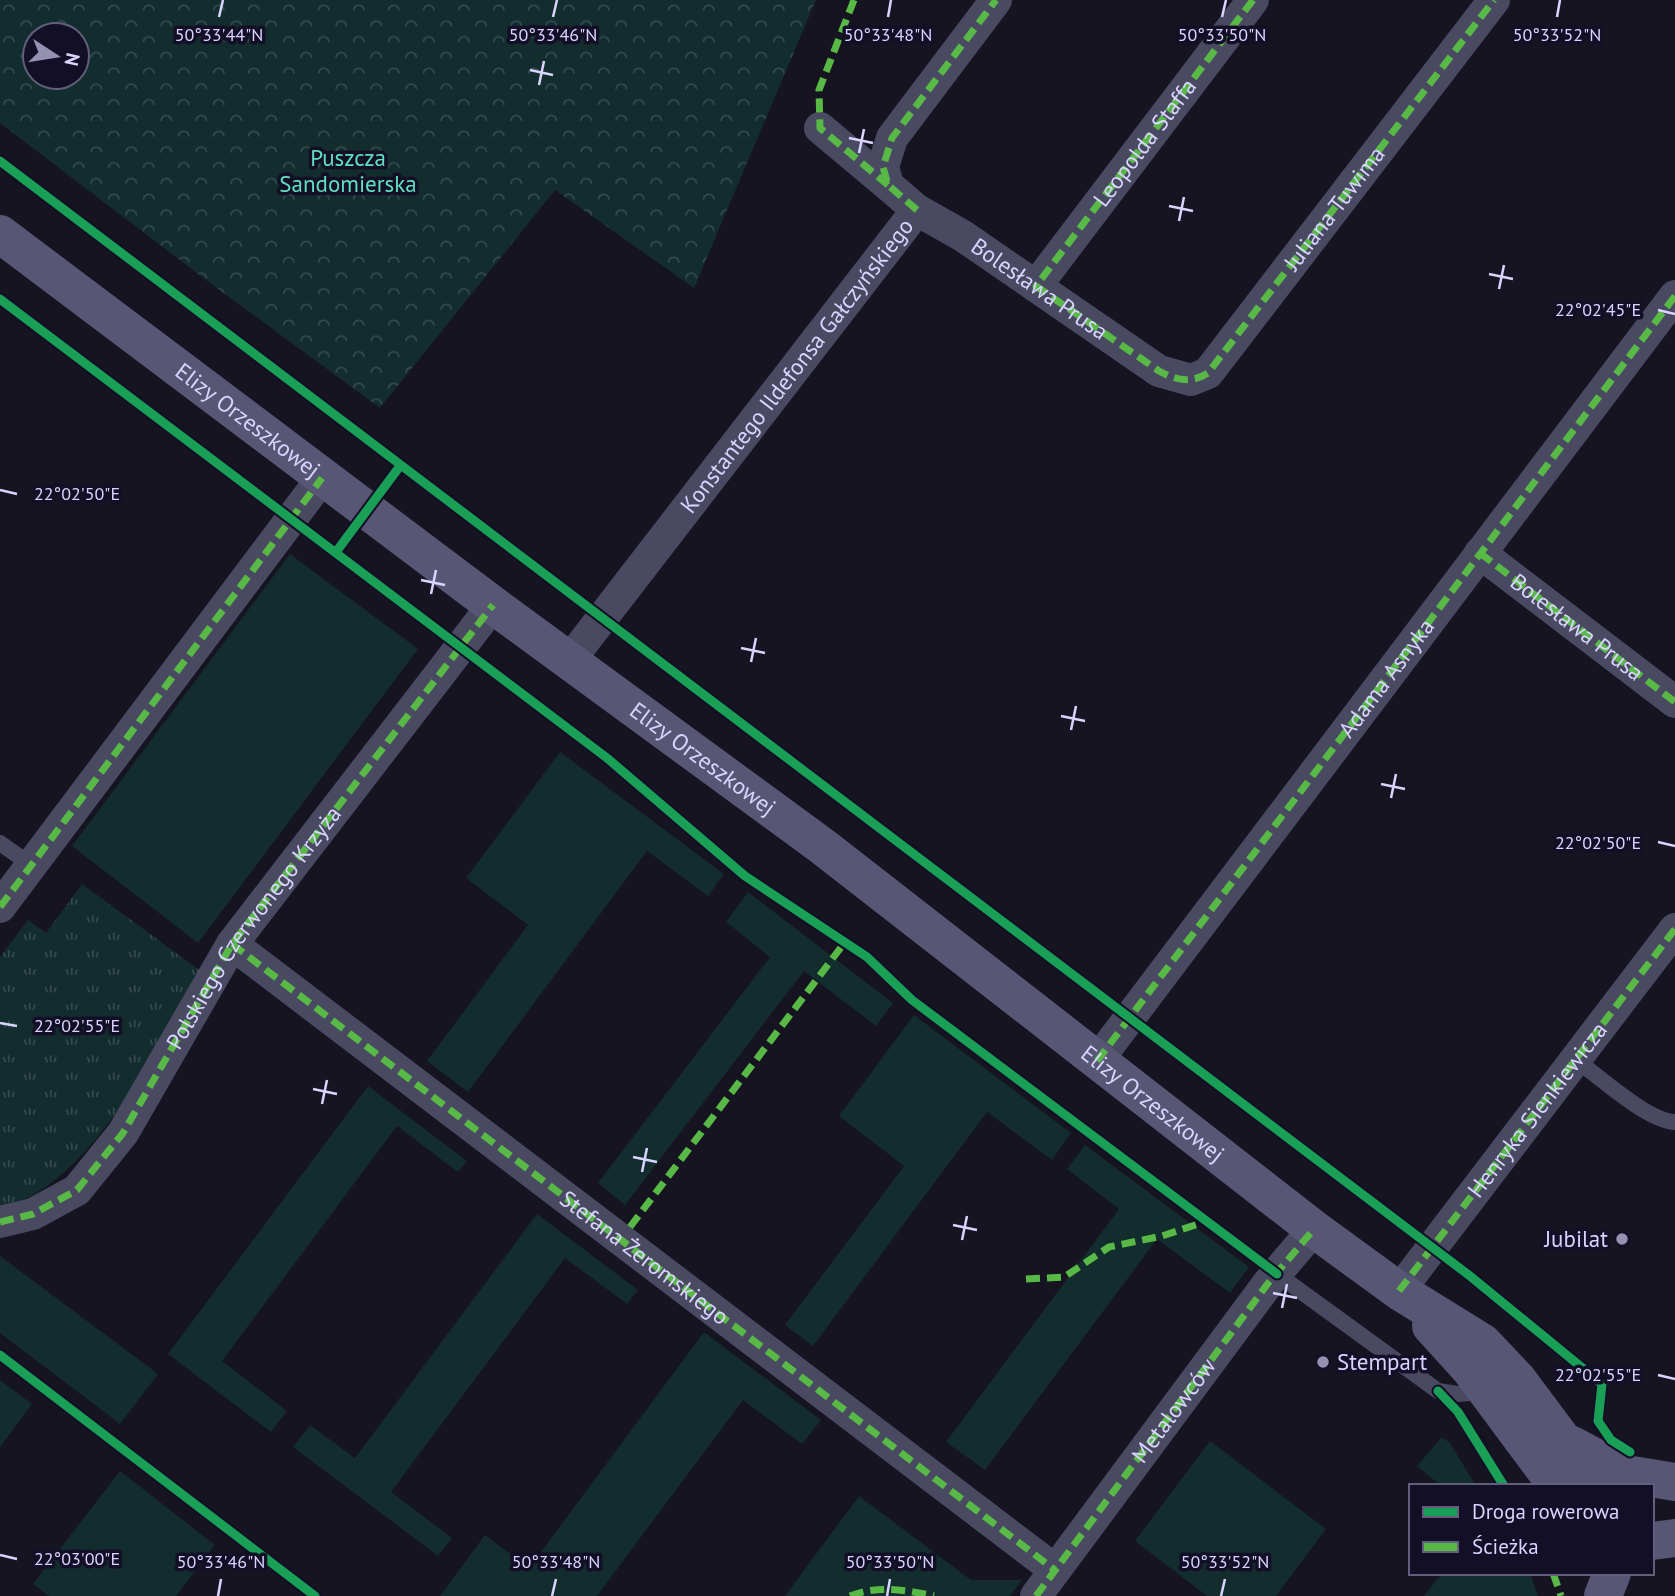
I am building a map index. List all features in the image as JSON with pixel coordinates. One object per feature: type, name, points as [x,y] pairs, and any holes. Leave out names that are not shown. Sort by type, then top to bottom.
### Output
[{"type":"street","name":"Konstantego Ildefonsa Gałczyńskiego","points":[[569,661],[917,210],[888,185],[883,167],[892,138],[996,0]]},
{"type":"street","name":"Leopolda Staffa","points":[[1036,286],[1254,0]]},
{"type":"street","name":"Juliana Tuwima","points":[[1159,371],[1191,380],[1208,373],[1494,0]]},
{"type":"street","points":[[820,128],[888,185]]},
{"type":"street","name":"Bolesława Prusa","points":[[917,210],[963,236],[1159,371]]},
{"type":"street","name":"Elizy Orzeszkowej","points":[[0,234],[493,606],[832,853],[1314,1229],[1399,1291],[1483,1343],[1518,1380],[1596,1484]]},
{"type":"street","name":"Adama Asnyka","points":[[1097,1061],[1675,296]]},
{"type":"street","points":[[0,907],[322,478]]},
{"type":"street","name":"Bolesława Prusa","points":[[1480,553],[1675,702]]},
{"type":"street","name":"Polskiego Czerwonego Krzyża","points":[[0,1222],[33,1214],[77,1189],[123,1133],[232,944],[493,606]]},
{"type":"street","name":"Henryka Sienkiewicza","points":[[1399,1291],[1675,929]]},
{"type":"street","name":"Stefana Żeromskiego","points":[[232,944],[1055,1570]]},
{"type":"street","name":"Metalowców","points":[[1036,1596],[1277,1274],[1314,1229]]},
{"type":"street","name":"Elizy Orzeszkowej","points":[[1399,1291],[1470,1369],[1556,1484]]},
{"type":"street","points":[[1564,1441],[1626,1474],[1675,1482]]},
{"type":"street","points":[[1654,1541],[1675,1538]]},
{"type":"street","points":[[1603,1596],[1611,1575]]},
{"type":"lane","points":[[0,843],[31,865]]},
{"type":"lane","points":[[1576,1059],[1665,1122],[1675,1122]]},
{"type":"lane","points":[[1277,1274],[1438,1391],[1457,1394],[1486,1391]]},
{"type":"green space","name":"Puszcza Sandomierska","points":[[0,0],[816,0],[694,288],[555,190],[380,408],[0,123]]},
{"type":"green space","points":[[290,554],[418,649],[198,943],[72,846]]},
{"type":"green space","points":[[560,752],[724,874],[708,896],[647,851],[468,1092],[427,1061],[528,925],[466,878]]},
{"type":"green space","points":[[82,884],[202,972],[143,1074],[91,1145],[62,1174],[32,1196],[0,1208],[0,957],[28,920],[46,933]]},
{"type":"green space","points":[[748,892],[893,1003],[876,1026],[804,971],[625,1205],[598,1183],[770,957],[726,922]]},
{"type":"green space","points":[[914,1015],[1071,1133],[1052,1160],[987,1112],[813,1346],[785,1325],[904,1166],[839,1116]]},
{"type":"green space","points":[[368,1086],[467,1161],[458,1172],[397,1126],[222,1361],[287,1411],[271,1432],[168,1354]]},
{"type":"green space","points":[[1085,1145],[1249,1267],[1230,1293],[1157,1239],[985,1470],[946,1442],[1119,1209],[1067,1169]]},
{"type":"green space","points":[[537,1214],[638,1290],[627,1304],[565,1258],[391,1492],[452,1538],[438,1556],[293,1447],[310,1425],[355,1458]]},
{"type":"green space","points":[[0,1256],[158,1374],[120,1424],[0,1333]]},
{"type":"green space","points":[[704,1332],[821,1420],[802,1444],[743,1400],[597,1596],[440,1596],[485,1535],[529,1568]]},
{"type":"green space","points":[[0,1380],[32,1404],[0,1447]]},
{"type":"green space","points":[[1442,1437],[1450,1443],[1475,1484],[1439,1484],[1417,1466]]},
{"type":"green space","points":[[1210,1441],[1326,1529],[1276,1596],[1207,1596],[1135,1541]]},
{"type":"green space","points":[[120,1471],[215,1545],[176,1596],[49,1596],[33,1584]]},
{"type":"green space","points":[[859,1496],[971,1580],[1022,1580],[1010,1596],[785,1596]]},
{"type":"green space","points":[[1440,1575],[1531,1575],[1538,1596],[1424,1596]]},
{"type":"marked path","points":[[854,0],[819,90],[820,128],[888,185]]},
{"type":"marked path","points":[[917,210],[888,185],[883,167],[892,138],[996,0]]},
{"type":"marked path","points":[[1253,0],[1036,286],[1171,377],[1189,380],[1208,373],[1494,0]]},
{"type":"marked path","points":[[1097,1061],[1675,296]]},
{"type":"marked path","points":[[0,907],[322,478]]},
{"type":"marked path","points":[[1480,553],[1675,702]]},
{"type":"marked path","points":[[0,1222],[33,1214],[77,1190],[123,1133],[232,944],[493,605]]},
{"type":"marked path","points":[[1399,1291],[1675,929]]},
{"type":"marked path","points":[[630,1227],[845,942]]},
{"type":"marked path","points":[[232,944],[1055,1570]]},
{"type":"marked path","points":[[1026,1279],[1064,1277],[1109,1247],[1162,1236],[1207,1221]]},
{"type":"marked path","points":[[1036,1596],[1269,1282],[1314,1229]]},
{"type":"marked path","points":[[1554,1575],[1561,1596]]},
{"type":"marked path","points":[[850,1596],[881,1590],[902,1590],[934,1596]]},
{"type":"cycle path","points":[[0,161],[1470,1276],[1602,1384],[1598,1421],[1611,1440],[1630,1452]]},
{"type":"cycle path","points":[[0,299],[607,758],[745,876],[867,957],[912,1000],[1277,1274]]},
{"type":"cycle path","points":[[336,552],[400,466]]},
{"type":"cycle path","points":[[0,1355],[315,1596]]},
{"type":"cycle path","points":[[1438,1391],[1458,1412],[1503,1484]]},
{"type":"place","name":"Jubilat","points":[[1622,1239]]},
{"type":"place","name":"Stempart","points":[[1323,1362]]}]
